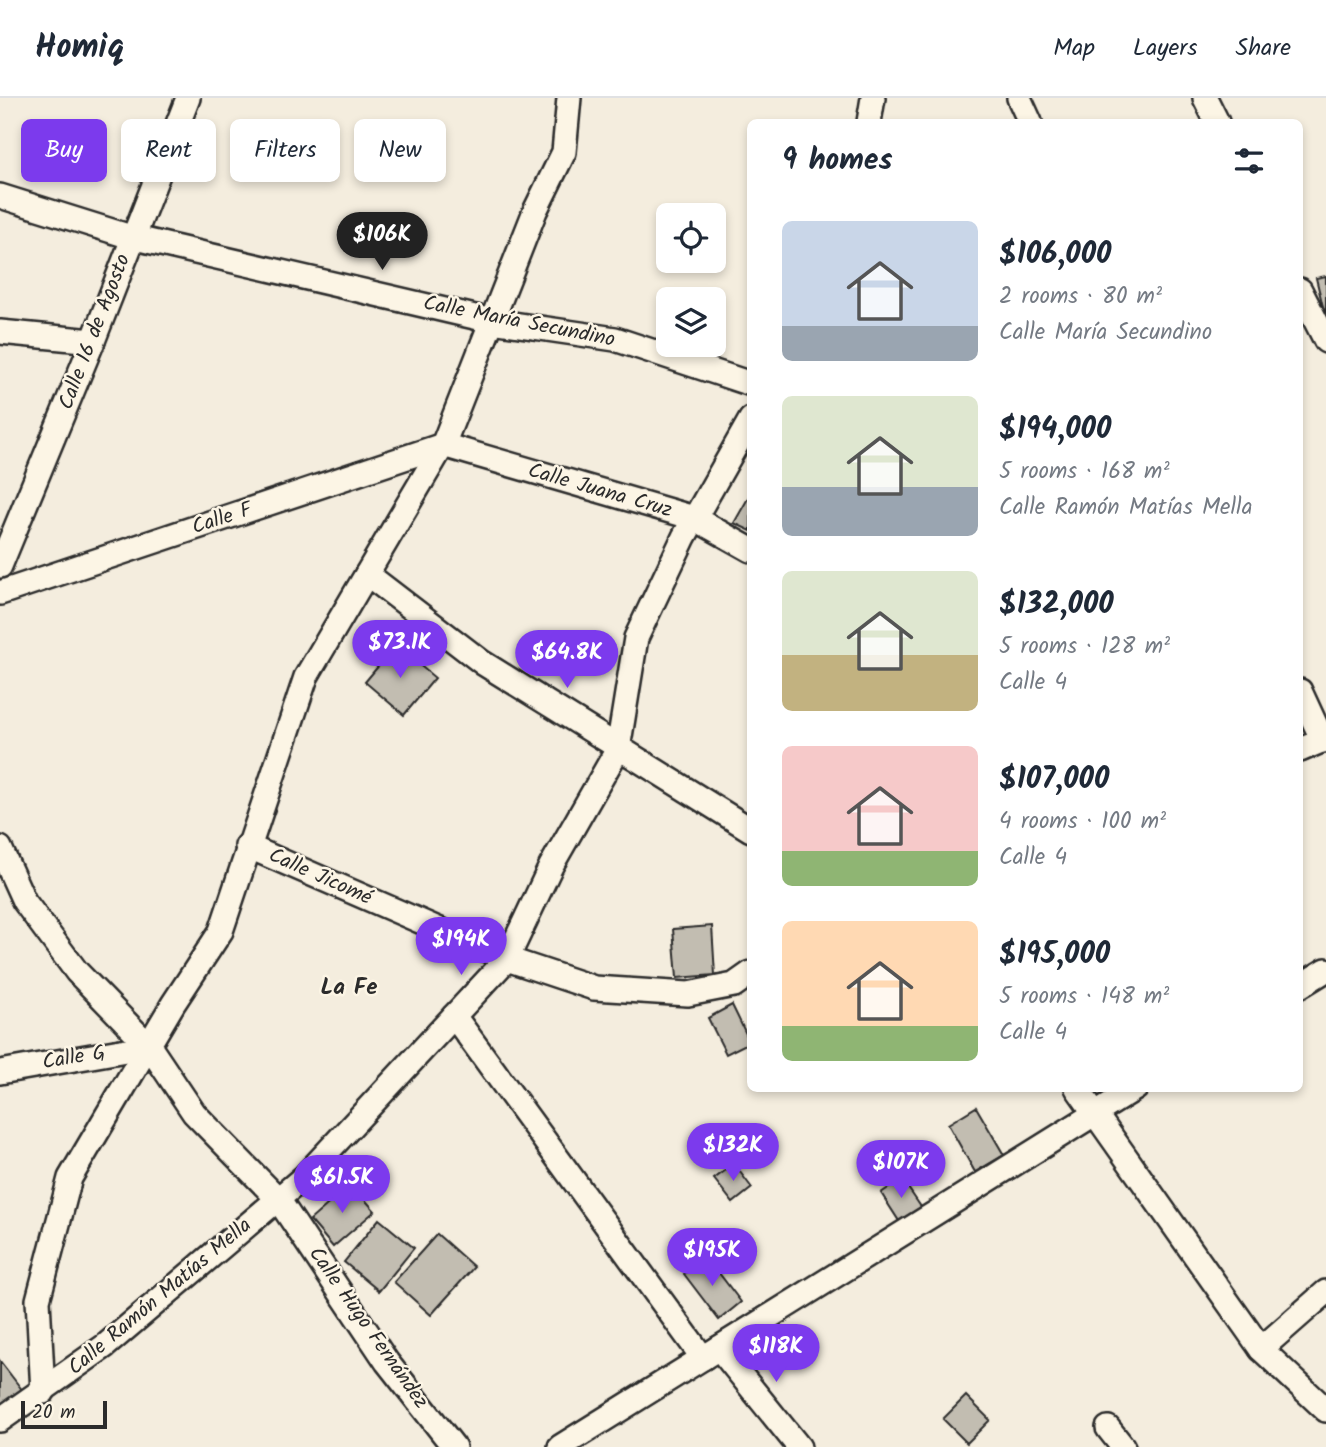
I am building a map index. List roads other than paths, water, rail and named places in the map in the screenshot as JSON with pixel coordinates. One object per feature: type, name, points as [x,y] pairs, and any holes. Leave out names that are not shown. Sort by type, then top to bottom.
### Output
[{"type":"street","name":"Calle 16 de Agosto","points":[[0,566],[93,341],[131,237],[188,98]]},
{"type":"street","points":[[43,1392],[38,1300],[71,1178],[221,931],[247,846],[306,677],[443,445],[535,211],[564,152],[569,98]]},
{"type":"street","points":[[870,119],[873,98]]},
{"type":"street","points":[[1019,98],[1029,119]]},
{"type":"street","points":[[1205,98],[1216,119]]},
{"type":"street","name":"Calle María Secundino","points":[[0,196],[131,237],[492,321],[615,339],[747,383]]},
{"type":"street","points":[[1303,296],[1326,341]]},
{"type":"street","points":[[0,332],[93,341]]},
{"type":"street","name":"Calle Ramón Matías Mella","points":[[0,1420],[105,1346],[304,1177],[507,959],[551,866],[618,749],[636,638],[694,519],[747,426]]},
{"type":"street","name":"Calle Juana Cruz","points":[[443,445],[694,519],[747,548]]},
{"type":"street","name":"Calle F","points":[[0,593],[443,445]]},
{"type":"street","points":[[366,574],[483,663],[747,828]]},
{"type":"street","points":[[1303,697],[1324,740],[1303,749]]},
{"type":"street","name":"Calle Jicomé","points":[[247,846],[507,959],[594,988],[688,994],[734,985],[747,976]]},
{"type":"street","name":"Calle Hugo Fernández","points":[[0,848],[24,901],[77,972],[149,1046],[194,1113],[278,1199],[387,1362],[454,1447]]},
{"type":"street","points":[[454,1016],[711,1353],[799,1447]]},
{"type":"street","name":"Calle G","points":[[0,1072],[149,1046]]},
{"type":"street","points":[[1080,1092],[1261,1349],[1326,1410]]},
{"type":"street","points":[[560,1447],[1130,1092]]},
{"type":"street","points":[[1261,1349],[1326,1292]]},
{"type":"street","points":[[1108,1428],[1123,1447]]},
{"type":"district","name":"La Fe","points":[[349,988]]}]
